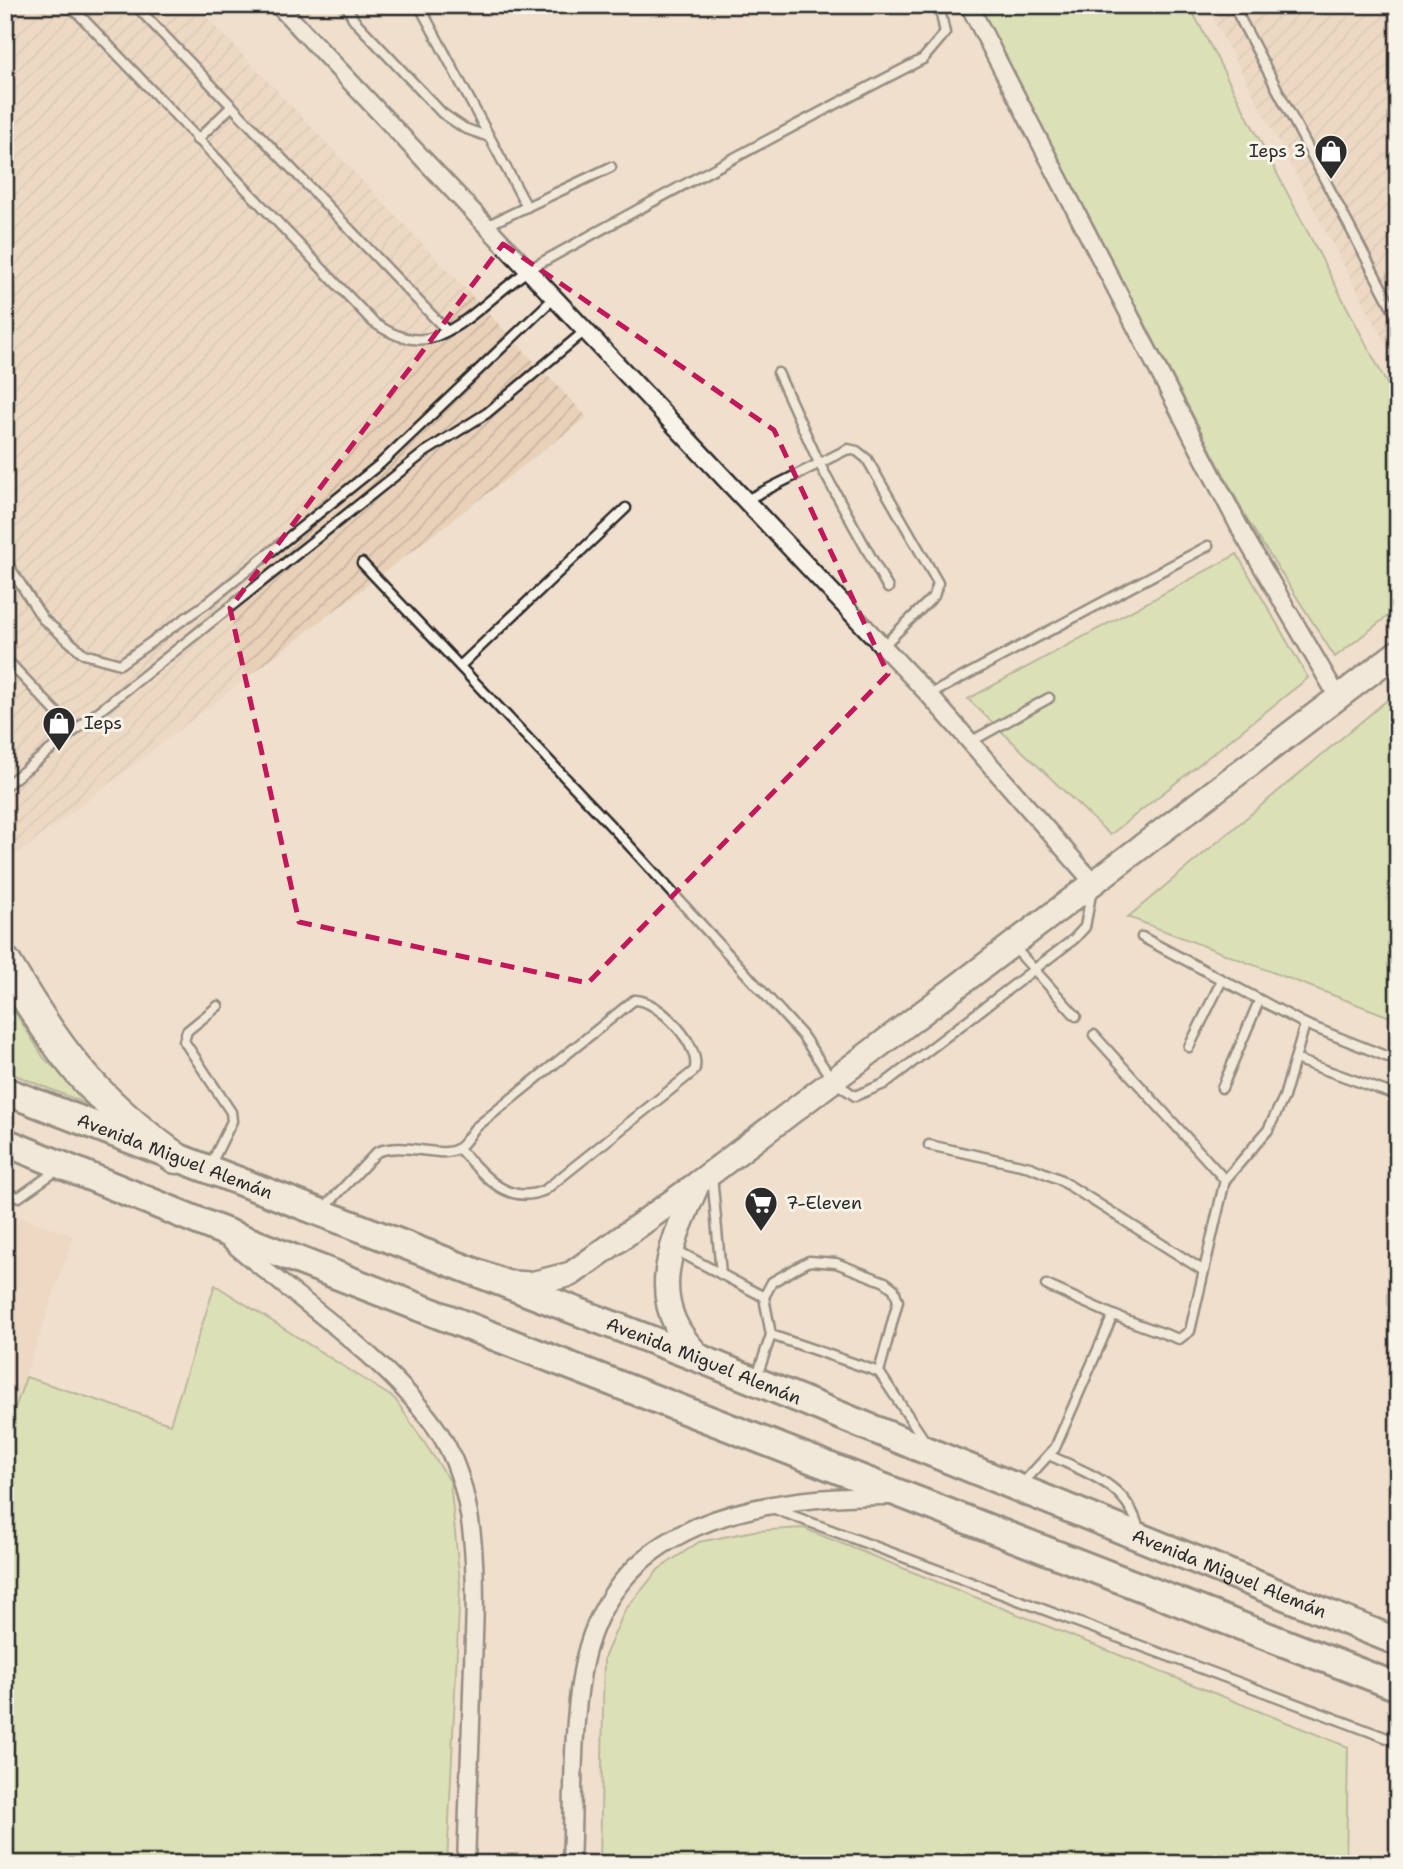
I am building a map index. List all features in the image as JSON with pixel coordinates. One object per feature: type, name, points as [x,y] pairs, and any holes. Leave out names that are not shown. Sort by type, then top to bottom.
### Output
[{"type":"highway","points":[[5,962],[45,1028],[84,1081],[127,1122],[176,1158]]},
{"type":"highway","name":"Avenida Miguel Alemán","points":[[5,1091],[706,1361],[934,1456],[1398,1642]]},
{"type":"highway","points":[[5,1142],[215,1227],[1398,1687]]},
{"type":"main road","points":[[492,1280],[531,1284],[571,1274],[833,1081],[1398,652]]},
{"type":"main road","points":[[705,1177],[671,1247],[666,1280],[672,1313],[684,1340],[706,1361]]},
{"type":"street","points":[[278,5],[972,741],[1093,881]]},
{"type":"street","points":[[969,5],[1242,534],[1338,697]]},
{"type":"street","points":[[215,1227],[401,1385],[436,1427],[456,1468],[471,1529],[475,1584],[467,1864]]},
{"type":"street","points":[[571,1864],[577,1714],[582,1670],[594,1631],[614,1591],[645,1558],[675,1536],[704,1521],[769,1507],[836,1498],[904,1496]]},
{"type":"lane","points":[[70,5],[197,141],[373,321],[389,333],[407,339],[423,340],[447,331],[529,270],[693,179],[923,59],[945,33],[939,5]]},
{"type":"lane","points":[[135,5],[447,331]]},
{"type":"lane","points":[[346,5],[354,20],[442,113],[464,128],[489,137]]},
{"type":"lane","points":[[419,5],[527,207]]},
{"type":"lane","points":[[1233,5],[1398,319]]},
{"type":"lane","points":[[197,141],[232,106]]},
{"type":"lane","points":[[486,226],[611,167]]},
{"type":"lane","points":[[5,560],[43,618],[84,654],[120,664],[207,603],[380,464],[555,297]]},
{"type":"lane","points":[[5,786],[425,452],[487,413],[586,329]]},
{"type":"lane","points":[[778,373],[819,463],[888,588]]},
{"type":"lane","points":[[746,500],[848,449],[857,451],[867,459],[938,583],[934,596],[883,647]]},
{"type":"lane","points":[[460,666],[626,508]]},
{"type":"lane","points":[[929,695],[1208,546]]},
{"type":"lane","points":[[362,563],[802,1035],[833,1081],[855,1096],[867,1094],[1085,928],[1093,881]]},
{"type":"lane","points":[[5,658],[74,731]]},
{"type":"lane","points":[[972,741],[1049,698]]},
{"type":"lane","points":[[1142,937],[1221,982],[1305,1024],[1398,1061]]},
{"type":"lane","points":[[1011,944],[1076,1016]]},
{"type":"lane","points":[[1189,1047],[1221,982]]},
{"type":"lane","points":[[320,1213],[355,1172],[377,1152],[386,1148],[416,1147],[443,1154],[459,1149],[475,1128],[634,1000],[644,999],[657,1007],[693,1048],[697,1057],[694,1071],[545,1190],[534,1195],[521,1196],[497,1187],[459,1149]]},
{"type":"lane","points":[[1222,1088],[1259,1001]]},
{"type":"lane","points":[[208,1170],[232,1121],[231,1112],[184,1041],[187,1031],[218,1006]]},
{"type":"lane","points":[[1046,1285],[1113,1315],[1178,1339],[1191,1331],[1225,1180],[1268,1130],[1284,1097],[1305,1024]]},
{"type":"lane","points":[[1094,1035],[1225,1180]]},
{"type":"lane","points":[[1295,1059],[1398,1096]]},
{"type":"lane","points":[[929,1145],[1030,1167],[1059,1179],[1204,1270]]},
{"type":"lane","points":[[5,1192],[19,1197],[64,1166]]},
{"type":"lane","points":[[705,1177],[721,1274]]},
{"type":"lane","points":[[671,1247],[764,1297]]},
{"type":"lane","points":[[755,1381],[771,1335],[764,1297],[772,1282],[810,1261],[836,1263],[890,1284],[898,1301],[879,1372]]},
{"type":"lane","points":[[1017,1489],[1055,1448],[1113,1315]]},
{"type":"lane","points":[[771,1335],[879,1372],[934,1456]]},
{"type":"lane","points":[[1049,1455],[1117,1490],[1134,1512],[1142,1540]]},
{"type":"lane","points":[[769,1507],[1398,1742]]},
{"type":"highlighted area","points":[[503,244],[774,430],[888,674],[588,983],[299,922],[230,608]]},
{"type":"shaded area","points":[[5,5],[195,5],[587,417],[9,860],[5,851]]},
{"type":"shaded area","points":[[1206,5],[1398,5],[1398,367]]},
{"type":"shaded area","points":[[5,1212],[73,1236],[5,1437]]},
{"type":"green space","points":[[979,5],[1189,5],[1398,405],[1398,608],[1335,657],[1248,521]]},
{"type":"green space","points":[[1237,554],[1308,678],[1110,835],[968,699]]},
{"type":"green space","points":[[1398,691],[1398,1020],[1128,917]]},
{"type":"green space","points":[[5,996],[44,1058],[97,1108],[5,1071]]},
{"type":"green space","points":[[215,1285],[395,1399],[450,1481],[460,1584],[447,1864],[5,1864],[5,1437],[26,1377],[170,1424]]},
{"type":"green space","points":[[803,1528],[1348,1747],[1346,1864],[600,1864],[604,1658],[625,1610],[659,1569],[699,1542],[754,1531]]},
{"type":"place","name":"Ieps 3","points":[[1331,181]]},
{"type":"place","name":"Ieps","points":[[59,753]]},
{"type":"place","name":"7-Eleven","points":[[761,1233]]}]
